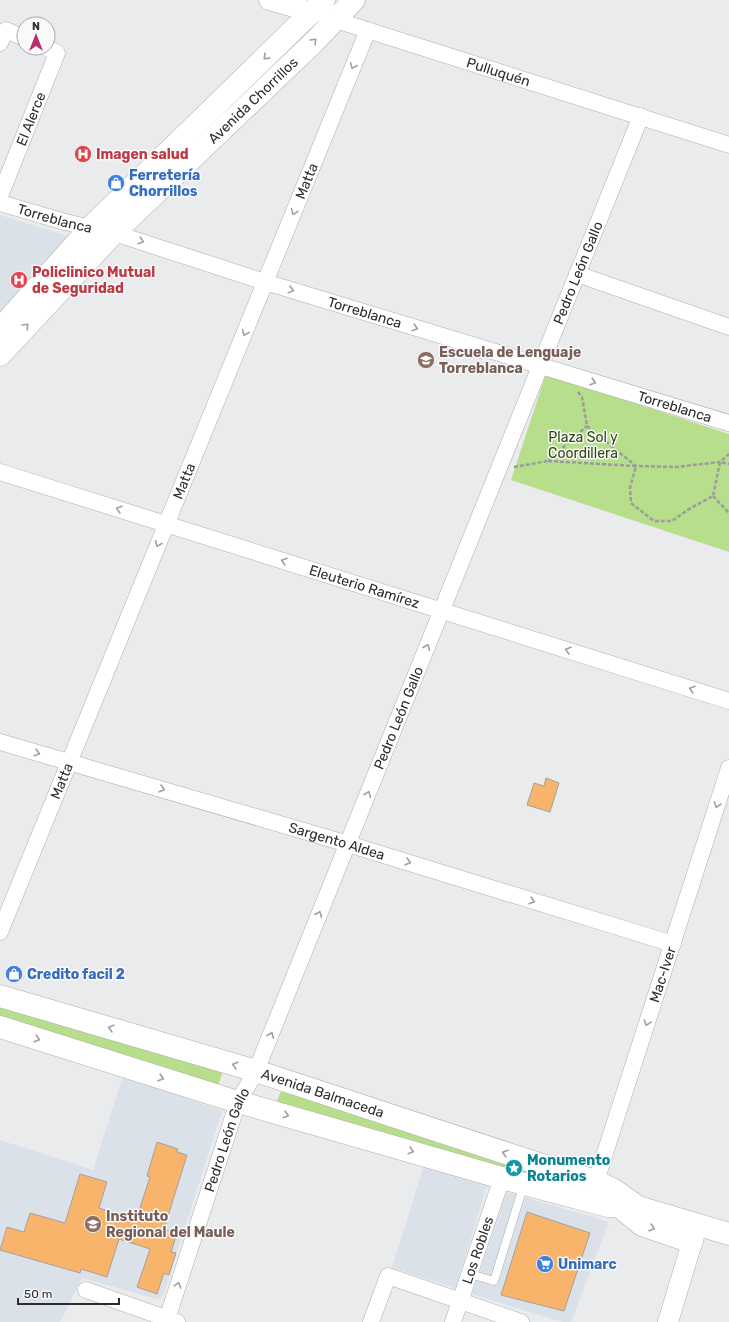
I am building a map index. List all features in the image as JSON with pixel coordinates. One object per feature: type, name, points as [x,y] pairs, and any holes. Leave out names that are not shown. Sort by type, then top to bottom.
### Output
[{"type":"main road","name":"Avenida Chorrillos","points":[[0,355],[114,233],[315,41],[354,0]]},
{"type":"main road","name":"Avenida Chorrillos","points":[[0,329],[90,228],[318,6]]},
{"type":"main road","name":"Avenida Balmaceda","points":[[0,996],[256,1071],[539,1164],[596,1181],[614,1190],[629,1207]]},
{"type":"main road","name":"Avenida Balmaceda","points":[[0,1027],[238,1102],[502,1178],[608,1206],[629,1207],[695,1233],[729,1234]]},
{"type":"street","name":"Pulluquén","points":[[269,0],[318,6],[335,20],[729,144]]},
{"type":"street","points":[[0,43],[6,30],[16,34]]},
{"type":"street","name":"Matta","points":[[0,932],[368,30]]},
{"type":"street","name":"El Alerce","points":[[0,196],[58,53],[56,52]]},
{"type":"street","name":"Pedro León Gallo","points":[[170,1321],[238,1102],[256,1071],[641,116]]},
{"type":"street","name":"Torreblanca","points":[[0,203],[65,222],[114,233],[265,282],[729,423]]},
{"type":"street","points":[[578,274],[729,327]]},
{"type":"street","name":"Eleuterio Ramírez","points":[[0,472],[729,701]]},
{"type":"street","name":"Sargento Aldea","points":[[0,742],[348,844],[673,944]]},
{"type":"street","name":"Mac-Iver","points":[[596,1181],[729,768]]},
{"type":"street","name":"Los Robles","points":[[454,1322],[502,1178]]},
{"type":"street","points":[[668,1322],[695,1233]]},
{"type":"street","points":[[371,1322],[388,1276],[521,1322]]},
{"type":"street","points":[[86,1290],[170,1321]]},
{"type":"lane","points":[[470,1274],[494,1281],[524,1184]]},
{"type":"path","points":[[582,397],[587,426],[636,466]]},
{"type":"path","points":[[548,461],[587,426]]},
{"type":"path","points":[[636,466],[630,488],[631,503],[654,521],[672,520],[713,496],[720,462],[729,454]]},
{"type":"path","points":[[495,478],[508,468],[548,461],[676,467],[720,462],[729,464]]},
{"type":"path","points":[[713,496],[729,512]]},
{"type":"shaded area","name":"Policlinico Mutual de Seguridad","points":[[0,215],[77,239],[0,322]]},
{"type":"shaded area","name":"Instituto Regional del Maule","points":[[123,1076],[222,1111],[163,1296],[157,1299],[82,1278],[60,1322],[0,1322],[0,1140],[93,1170]]},
{"type":"shaded area","points":[[424,1165],[487,1185],[456,1288],[392,1268]]},
{"type":"shaded area","points":[[507,1192],[609,1222],[571,1322],[562,1322],[472,1294]]},
{"type":"green space","name":"Plaza Sol y Coordillera","points":[[546,374],[729,434],[729,552],[511,480]]},
{"type":"green space","points":[[0,1002],[224,1068],[218,1086],[0,1021]]},
{"type":"green space","points":[[283,1086],[530,1164],[523,1180],[275,1106]]},
{"type":"building","points":[[546,778],[559,783],[550,812],[527,805],[534,783],[544,786]]},
{"type":"building","points":[[157,1142],[178,1149],[177,1152],[187,1155],[164,1229],[177,1233],[171,1252],[176,1253],[169,1275],[164,1273],[157,1294],[137,1287],[150,1249],[119,1239],[107,1277],[81,1269],[80,1273],[0,1250],[7,1227],[24,1232],[30,1213],[65,1223],[80,1174],[107,1182],[99,1208],[136,1220],[150,1177],[147,1176]]},
{"type":"building","name":"Unimarc","points":[[527,1212],[590,1233],[564,1311],[501,1295]]},
{"type":"place","name":"Imagen salud","points":[[83,154]]},
{"type":"place","name":"Ferretería Chorrillos","points":[[116,183]]},
{"type":"place","name":"Policlinico Mutual de Seguridad","points":[[19,280]]},
{"type":"place","name":"Escuela de Lenguaje Torreblanca","points":[[426,360]]},
{"type":"place","name":"Credito facil 2","points":[[14,974]]},
{"type":"place","name":"Monumento Rotarios","points":[[514,1168]]},
{"type":"place","name":"Instituto Regional del Maule","points":[[93,1224]]},
{"type":"place","name":"Unimarc","points":[[545,1264]]}]
